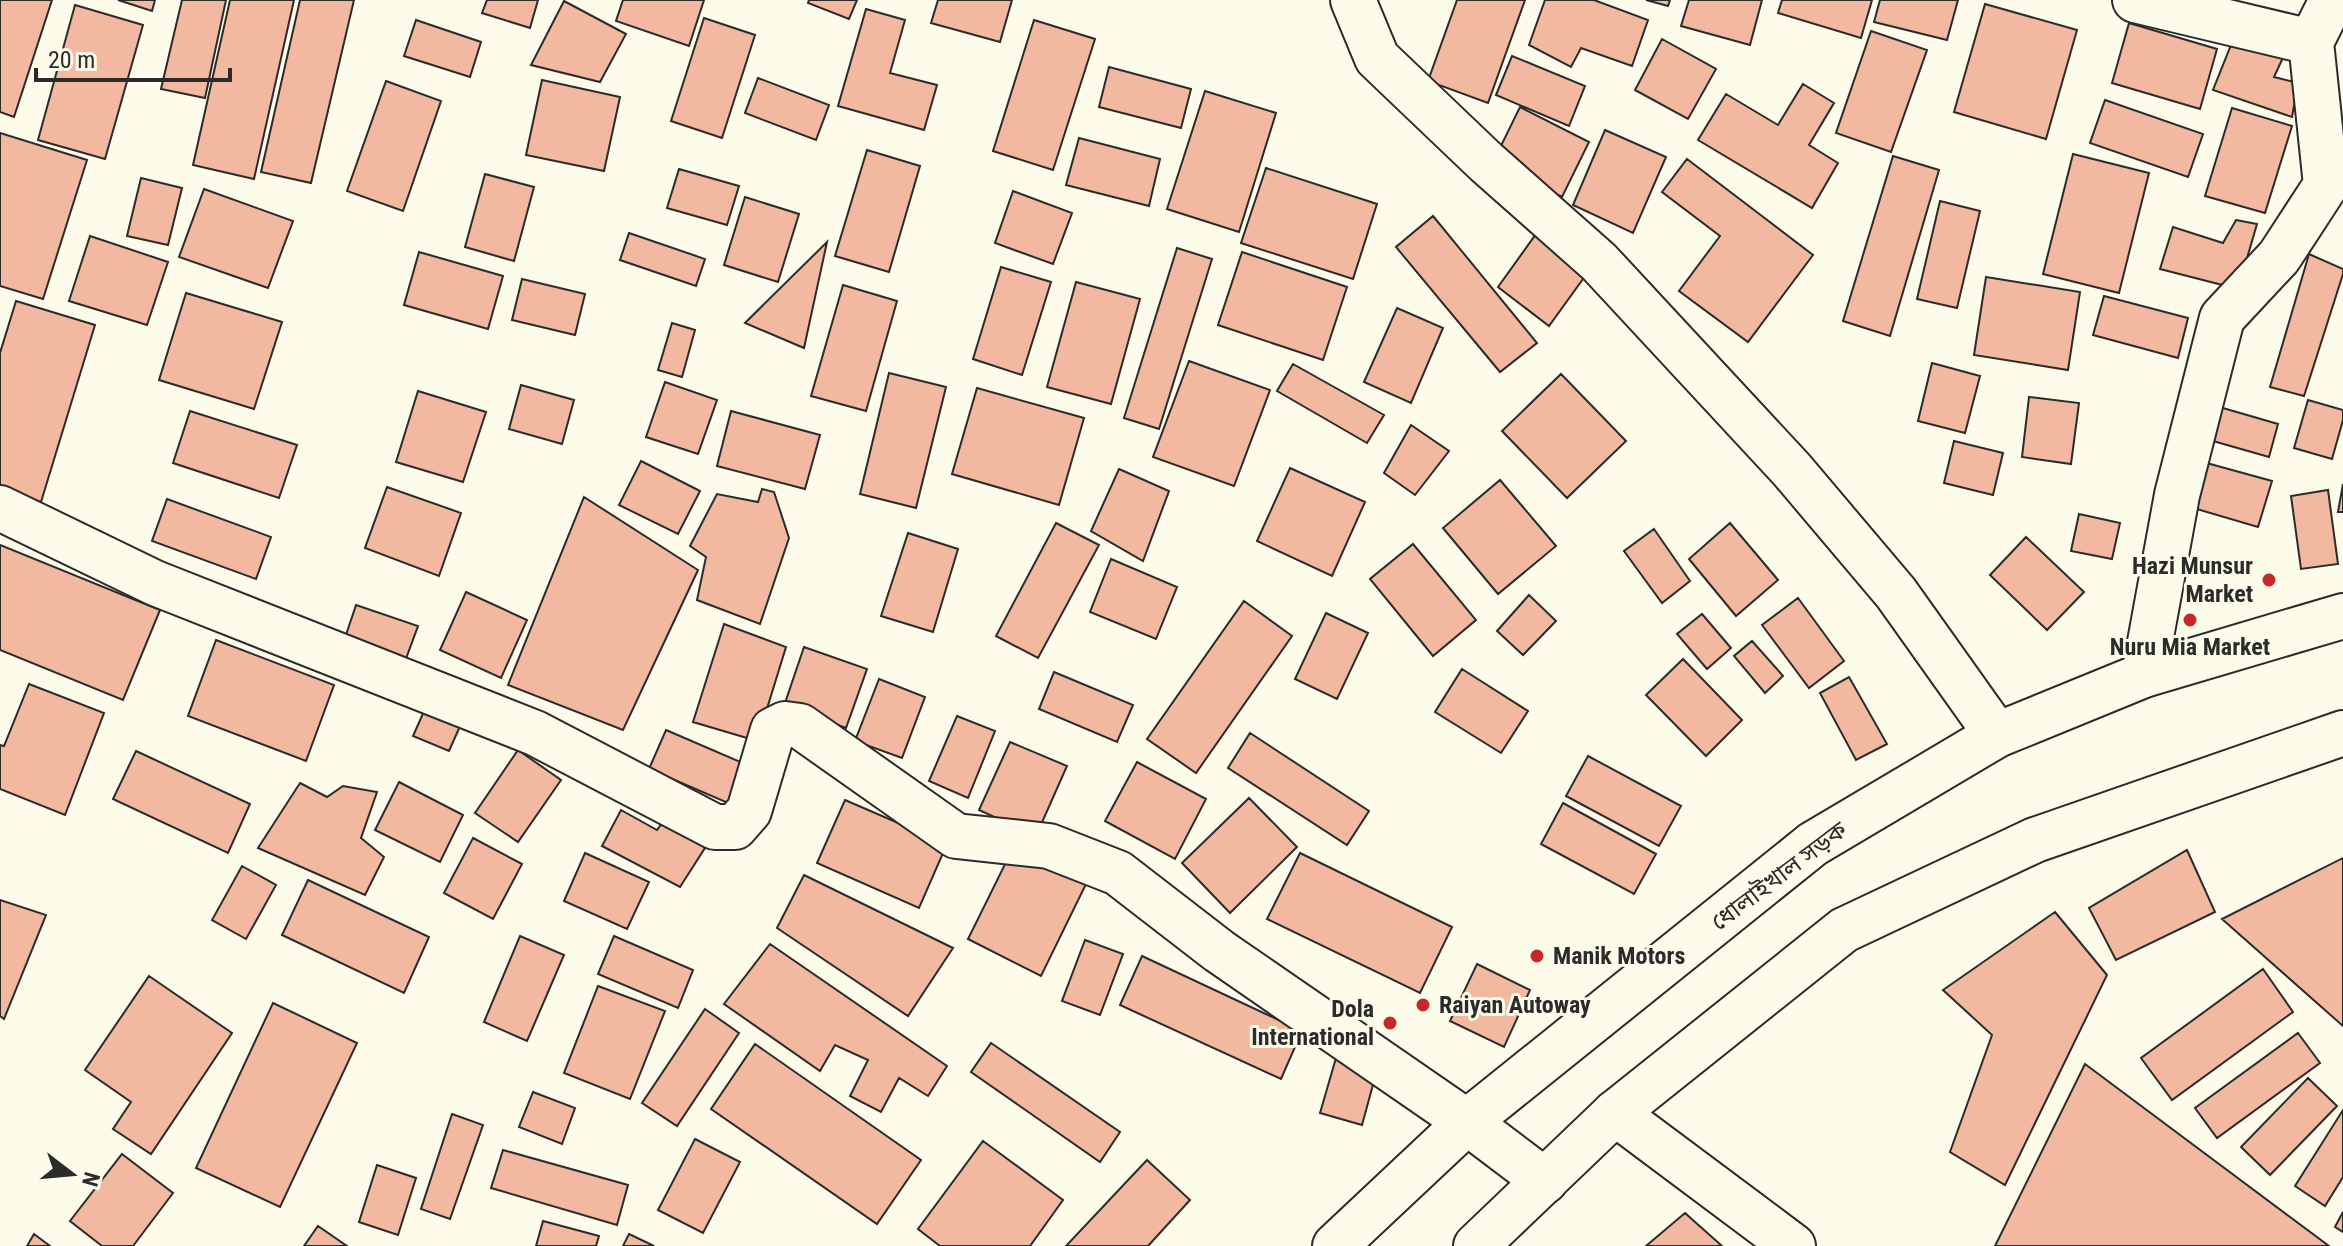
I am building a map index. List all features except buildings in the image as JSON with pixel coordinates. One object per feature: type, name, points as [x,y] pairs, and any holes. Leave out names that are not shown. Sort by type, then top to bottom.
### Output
[{"type":"street","points":[[1353,0],[1377,58],[1486,162],[1599,262],[1792,470],[1896,593],[1997,735]]},
{"type":"street","points":[[2135,0],[2311,42]]},
{"type":"street","points":[[2144,675],[2177,495],[2222,318],[2279,257],[2326,185],[2311,42],[2332,0]]},
{"type":"street","points":[[0,508],[155,583],[535,733],[715,827],[735,827],[749,811],[773,730],[785,724],[800,726],[956,836],[1049,846],[1118,873],[1219,951],[1467,1122],[1545,1181]]},
{"type":"street","name":"ধোলাইখাল সড়ক","points":[[1335,1246],[1467,1122],[1813,844],[1997,735],[2144,675],[2343,616]]},
{"type":"street","points":[[1476,1246],[1615,1113],[1844,930],[2035,840],[2343,733]]},
{"type":"street","points":[[1615,1113],[1793,1246]]},
{"type":"place","name":"Hazi Munsur Market","points":[[2269,580]]},
{"type":"place","name":"Nuru Mia Market","points":[[2190,620]]},
{"type":"place","name":"Manik Motors","points":[[1537,956]]},
{"type":"place","name":"Raiyan Autoway","points":[[1423,1005]]},
{"type":"place","name":"Dola International","points":[[1390,1023]]}]
